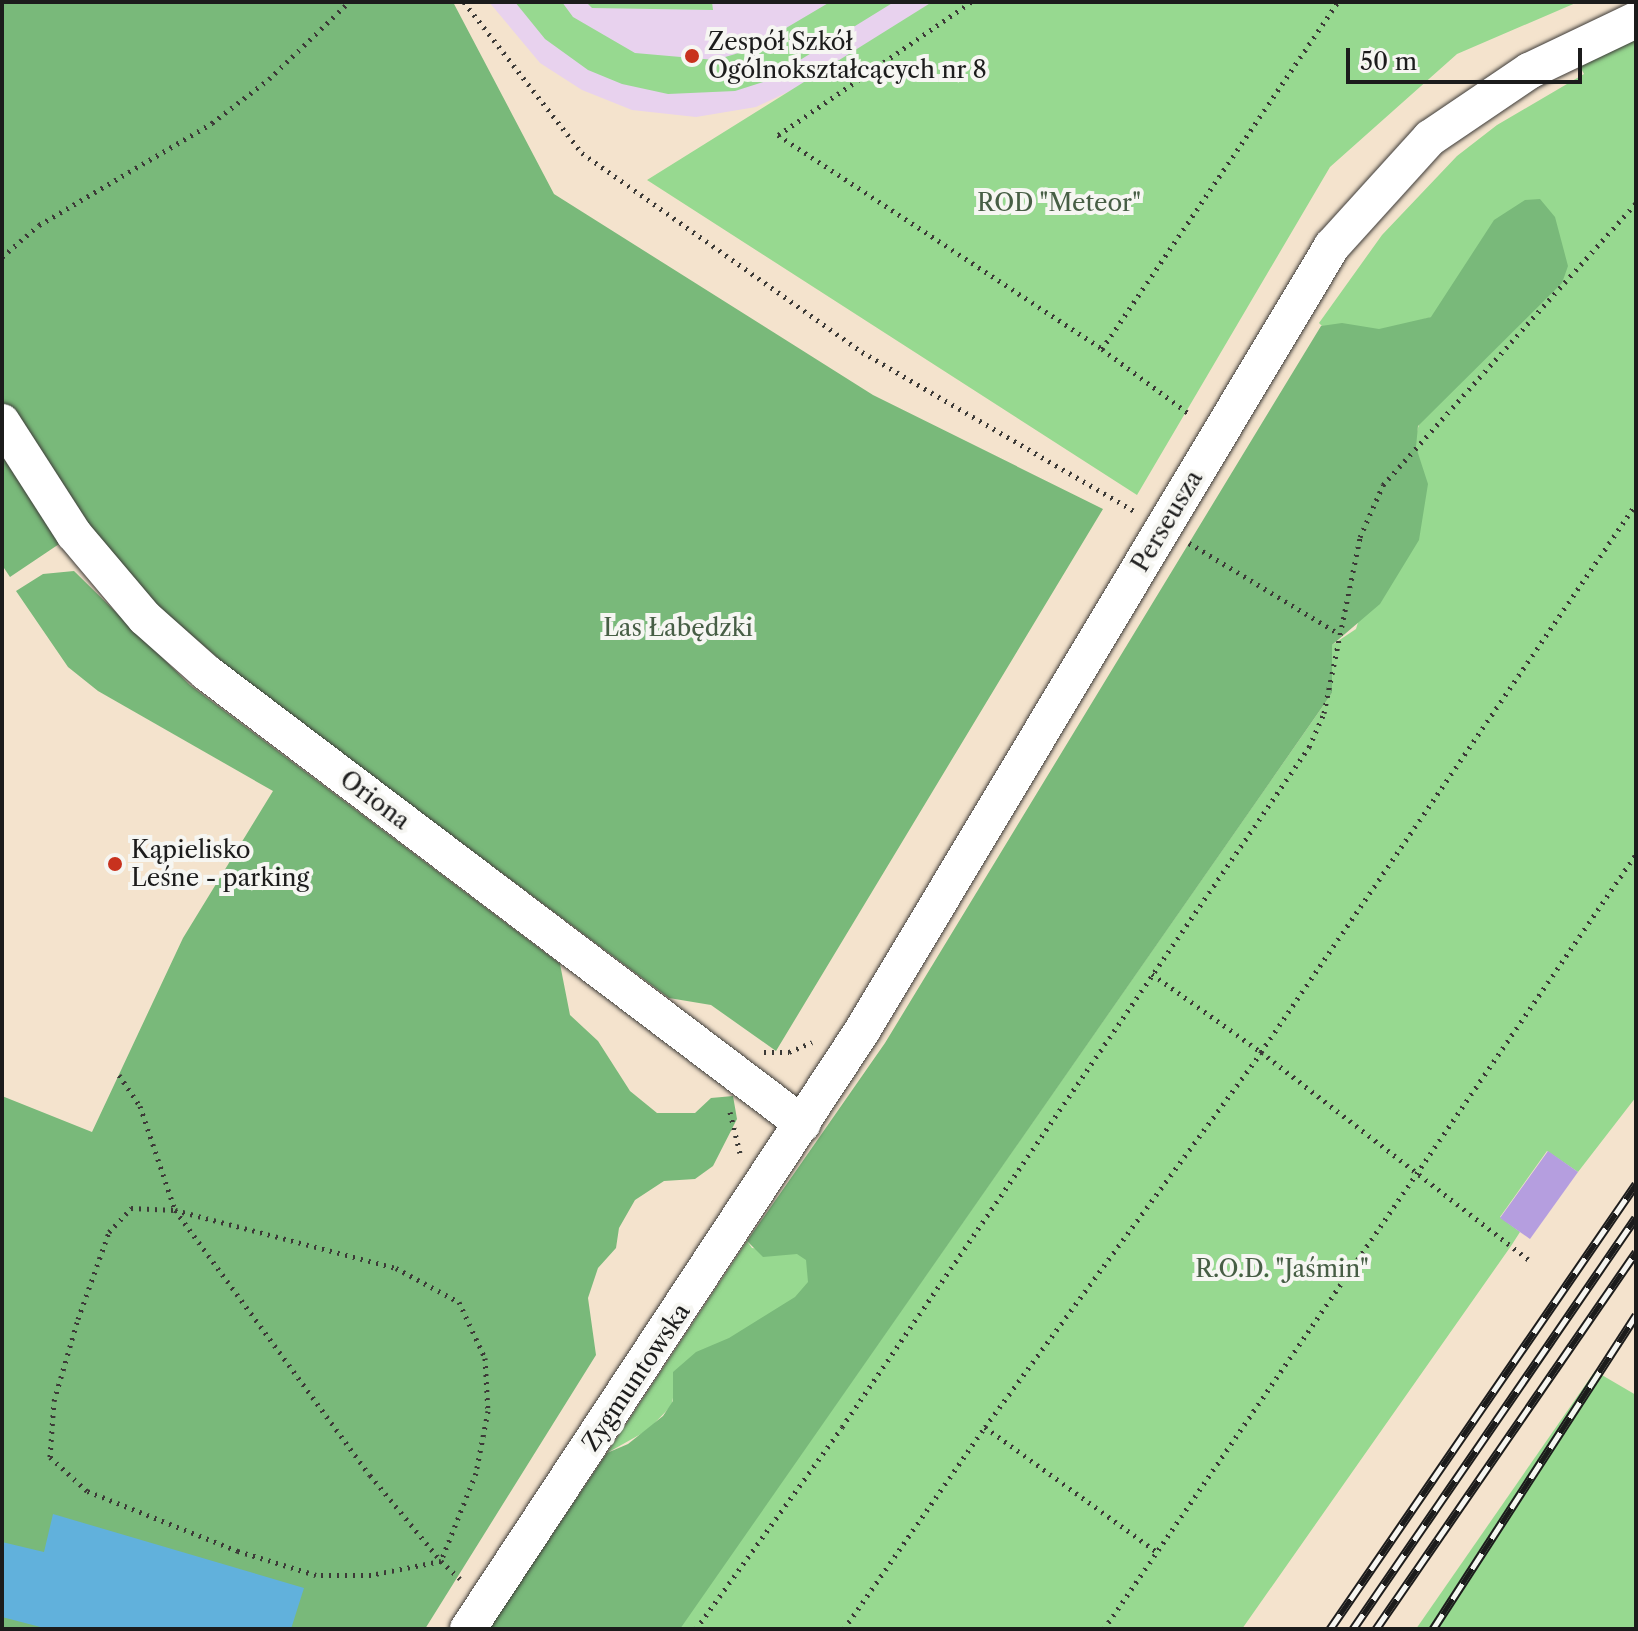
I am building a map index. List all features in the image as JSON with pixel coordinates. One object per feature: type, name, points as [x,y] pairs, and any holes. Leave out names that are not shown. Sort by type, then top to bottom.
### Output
[{"type":"street","name":"Perseusza","points":[[803,1124],[1332,246],[1430,138],[1529,71],[1636,20]]},
{"type":"street","name":"Oriona","points":[[2,422],[74,534],[145,618],[207,673],[803,1124]]},
{"type":"street","name":"Zygmuntowska","points":[[468,1629],[803,1124]]},
{"type":"path","points":[[2,257],[39,225],[212,123],[269,79],[349,2]]},
{"type":"path","points":[[464,2],[582,153],[862,352],[1141,514]]},
{"type":"path","points":[[971,2],[778,135],[1102,349],[1168,400]]},
{"type":"path","points":[[1102,349],[1338,2]]},
{"type":"path","points":[[696,1629],[1309,747],[1324,713],[1360,537],[1383,485],[1636,203]]},
{"type":"path","points":[[844,1629],[985,1427],[1261,1052],[1636,504]]},
{"type":"path","points":[[1181,538],[1339,634]]},
{"type":"path","points":[[1104,1629],[1636,854]]},
{"type":"path","points":[[1152,974],[1261,1052],[1530,1261]]},
{"type":"path","points":[[119,1075],[140,1106],[175,1210],[370,1475],[441,1561],[467,1586]]},
{"type":"path","points":[[131,1208],[175,1210],[396,1268],[459,1302],[485,1358],[488,1411],[476,1473],[441,1561],[371,1575],[316,1575],[238,1551],[87,1491],[50,1457],[54,1401],[109,1232],[131,1208]]},
{"type":"path","points":[[985,1427],[1157,1552]]},
{"type":"shaded area","name":"Zespół Szkół Ogólnokształcących nr 8","points":[[489,2],[932,2],[811,81],[756,107],[696,117],[632,110],[582,90],[540,63]]},
{"type":"green space","name":"Las Łabędzki","points":[[2,2],[453,2],[554,194],[873,395],[1103,509],[776,1051],[711,1005],[669,998],[240,677],[74,534],[10,577],[2,565]]},
{"type":"green space","points":[[515,2],[562,2],[573,17],[635,53],[715,60],[749,50],[830,2],[894,2],[766,81],[735,91],[668,94],[622,84],[588,70],[545,39]]},
{"type":"green space","points":[[712,2],[713,10],[592,8],[587,3]]},
{"type":"green space","name":"ROD \"Meteor\"","points":[[932,2],[1578,2],[1457,54],[1330,167],[1137,495],[647,180]]},
{"type":"green space","name":"R.O.D. \"Jaśmin\"","points":[[1636,20],[1636,1097],[1578,1172],[1547,1151],[1500,1217],[1520,1232],[1242,1629],[679,1629],[1332,693],[1332,645],[1356,629],[1422,415],[1450,301],[1432,317],[1378,332],[1325,329],[1319,323],[1382,235],[1457,156],[1497,125],[1584,74],[1571,49]]},
{"type":"green space","points":[[1540,199],[1555,217],[1568,266],[1562,283],[1418,426],[1416,447],[1428,484],[1419,540],[1380,604],[1332,645],[1332,693],[680,1629],[489,1629],[607,1453],[628,1444],[663,1416],[673,1401],[673,1372],[696,1352],[729,1338],[795,1297],[808,1282],[806,1260],[797,1254],[763,1257],[747,1241],[885,1043],[1321,326],[1342,323],[1379,329],[1431,317],[1494,220],[1525,200]]},
{"type":"green space","points":[[74,571],[190,685],[560,964],[570,1015],[598,1041],[630,1091],[657,1113],[695,1113],[711,1098],[733,1096],[737,1119],[713,1166],[695,1179],[664,1181],[635,1200],[619,1228],[616,1248],[598,1268],[588,1298],[596,1355],[425,1629],[2,1629],[2,1096],[92,1132],[183,938],[273,791],[98,691],[68,667],[16,591],[43,574]]},
{"type":"green space","points":[[747,1241],[752,1248],[800,1254],[810,1261],[811,1283],[798,1297],[676,1376],[672,1405],[648,1430],[607,1453]]},
{"type":"green space","points":[[1595,1371],[1636,1395],[1636,1629],[1416,1629]]},
{"type":"water","points":[[53,1514],[304,1588],[291,1629],[48,1629],[2,1617],[2,1542],[44,1552]]},
{"type":"building","points":[[1548,1151],[1578,1172],[1530,1239],[1500,1218]]},
{"type":"railway","points":[[1330,1629],[1636,1184]]},
{"type":"railway","points":[[1353,1629],[1636,1218]]},
{"type":"railway","points":[[1376,1629],[1636,1252]]},
{"type":"railway","points":[[1433,1629],[1636,1315]]},
{"type":"place","name":"Zespół Szkół Ogólnokształcących nr 8","points":[[692,56]]},
{"type":"place","name":"Kąpielisko Leśne - parking","points":[[115,864]]}]
